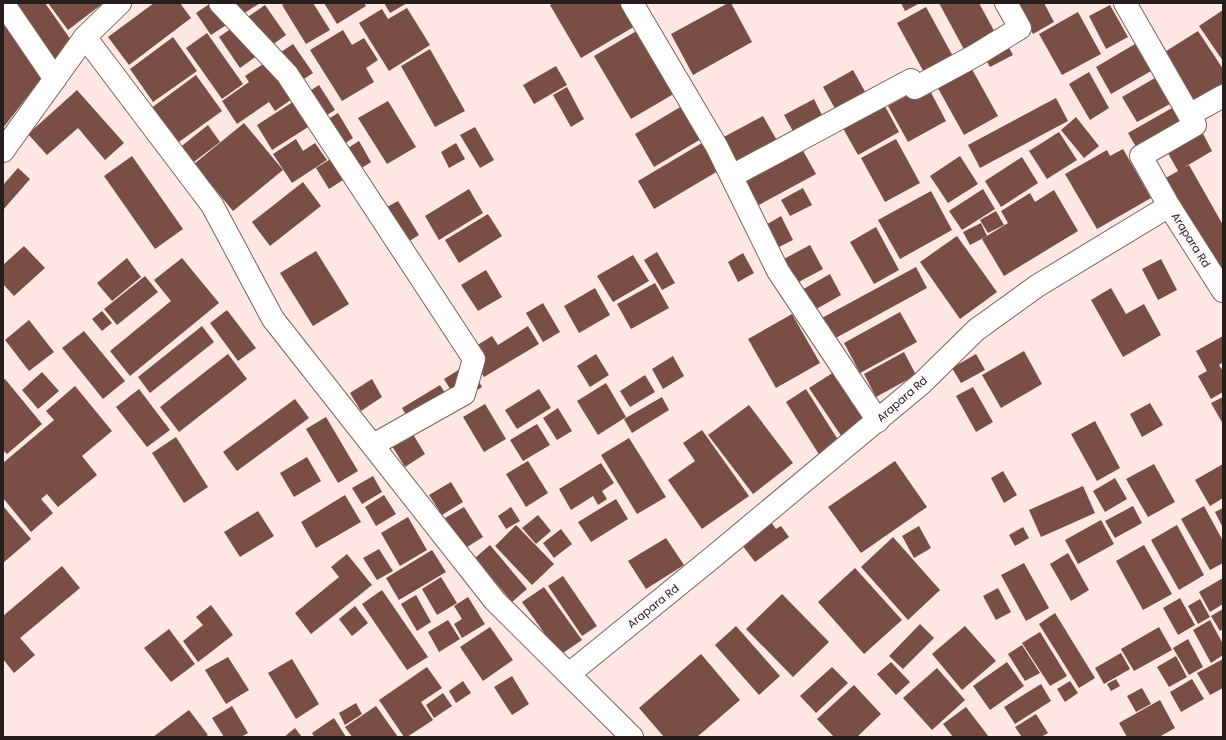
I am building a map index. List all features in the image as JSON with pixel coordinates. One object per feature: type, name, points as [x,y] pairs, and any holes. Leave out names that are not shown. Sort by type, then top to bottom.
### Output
[{"type":"street","points":[[3,3],[55,79]]},
{"type":"street","points":[[3,151],[85,37],[120,3]]},
{"type":"street","points":[[220,3],[287,74],[474,359],[464,394],[372,445]]},
{"type":"street","points":[[632,3],[717,147],[778,271],[878,420]]},
{"type":"street","points":[[732,176],[911,80],[915,88],[976,55],[1020,28],[1006,3]]},
{"type":"street","points":[[1125,3],[1195,125],[1142,156],[1169,206]]},
{"type":"street","points":[[85,37],[212,205],[273,319],[495,601],[632,737]]},
{"type":"street","points":[[1189,115],[1223,96]]},
{"type":"street","name":"Arapara Rd","points":[[569,674],[719,552],[922,383],[976,330],[1037,286],[1169,206],[1223,291]]},
{"type":"building","points":[[3,3],[45,3],[71,40],[3,128]]},
{"type":"building","points":[[48,3],[101,3],[102,4],[68,30]]},
{"type":"building","points":[[154,3],[180,3],[191,18],[129,65],[108,37]]},
{"type":"building","points":[[211,3],[260,3],[211,35],[196,13]]},
{"type":"building","points":[[286,3],[313,3],[330,30],[306,44],[282,5]]},
{"type":"building","points":[[324,3],[364,3],[366,6],[337,24]]},
{"type":"building","points":[[384,3],[407,3],[390,13]]},
{"type":"building","points":[[553,3],[625,3],[637,25],[581,58],[550,5]]},
{"type":"building","points":[[728,3],[731,3],[752,42],[693,75],[671,34]]},
{"type":"building","points":[[901,3],[920,3],[905,11]]},
{"type":"building","points":[[939,3],[979,3],[998,38],[967,55]]},
{"type":"building","points":[[1016,3],[1044,3],[1054,22],[1033,34]]},
{"type":"building","points":[[265,5],[286,35],[240,68],[219,37]]},
{"type":"building","points":[[1110,5],[1128,37],[1106,49],[1089,16]]},
{"type":"building","points":[[926,7],[955,60],[926,76],[897,23]]},
{"type":"building","points":[[407,8],[430,45],[389,71],[359,23],[382,9],[388,19]]},
{"type":"building","points":[[1223,10],[1223,61],[1199,26]]},
{"type":"building","points":[[1078,12],[1101,54],[1062,75],[1039,34]]},
{"type":"building","points":[[640,29],[677,92],[631,119],[594,56]]},
{"type":"building","points":[[343,30],[352,45],[364,38],[378,60],[366,68],[374,82],[342,101],[310,50]]},
{"type":"building","points":[[1198,31],[1223,69],[1223,83],[1192,104],[1160,55]]},
{"type":"building","points":[[207,33],[243,84],[222,99],[186,48]]},
{"type":"building","points":[[173,37],[197,71],[153,102],[130,69]]},
{"type":"building","points":[[1005,40],[1013,55],[990,67],[982,53]]},
{"type":"building","points":[[293,44],[313,73],[286,91],[292,99],[275,111],[269,102],[237,124],[222,101],[249,82],[245,76]]},
{"type":"building","points":[[1135,44],[1151,71],[1111,94],[1096,67]]},
{"type":"building","points":[[430,49],[465,111],[435,127],[401,66]]},
{"type":"building","points":[[968,62],[998,116],[964,135],[934,81]]},
{"type":"building","points":[[556,66],[567,85],[534,104],[523,85]]},
{"type":"building","points":[[853,70],[868,97],[838,114],[823,87]]},
{"type":"building","points":[[1089,72],[1109,108],[1090,120],[1069,84]]},
{"type":"building","points":[[196,75],[222,111],[176,144],[150,109]]},
{"type":"building","points":[[1155,78],[1170,104],[1137,122],[1122,97]]},
{"type":"building","points":[[319,85],[335,110],[272,150],[257,125]]},
{"type":"building","points":[[927,85],[946,121],[908,142],[888,106]]},
{"type":"building","points":[[567,87],[584,119],[571,127],[553,95]]},
{"type":"building","points":[[77,90],[124,143],[105,160],[78,128],[47,155],[28,134]]},
{"type":"building","points":[[1056,98],[1068,121],[980,168],[968,145]]},
{"type":"building","points":[[814,99],[823,117],[794,133],[784,115]]},
{"type":"building","points":[[881,99],[899,132],[858,155],[840,123]]},
{"type":"building","points":[[388,101],[416,147],[387,164],[358,118]]},
{"type":"building","points":[[687,103],[706,136],[654,167],[635,134]]},
{"type":"building","points":[[1172,108],[1183,127],[1139,152],[1128,133]]},
{"type":"building","points":[[338,113],[353,138],[328,155],[312,129]]},
{"type":"building","points":[[763,116],[779,144],[736,168],[720,139]]},
{"type":"building","points":[[1076,117],[1099,146],[1084,158],[1061,130]]},
{"type":"building","points":[[244,123],[283,170],[233,211],[194,164]]},
{"type":"building","points":[[208,125],[220,142],[190,165],[178,149]]},
{"type":"building","points":[[1199,126],[1212,151],[1183,168],[1189,165],[1223,225],[1223,279],[1162,180],[1178,171],[1164,146]]},
{"type":"building","points":[[475,127],[494,160],[480,168],[460,135]]},
{"type":"building","points":[[1059,132],[1077,160],[1047,179],[1029,151]]},
{"type":"building","points":[[296,139],[303,151],[315,143],[327,160],[292,183],[273,154]]},
{"type":"building","points":[[896,139],[920,183],[885,202],[861,158]]},
{"type":"building","points":[[359,141],[371,162],[329,189],[316,168]]},
{"type":"building","points":[[456,143],[465,159],[449,168],[441,152]]},
{"type":"building","points":[[702,143],[718,171],[654,209],[638,181]]},
{"type":"building","points":[[801,147],[816,174],[759,205],[744,178]]},
{"type":"building","points":[[1123,149],[1151,198],[1097,229],[1065,174],[1107,150],[1110,156]]},
{"type":"building","points":[[132,156],[183,229],[155,249],[104,176]]},
{"type":"building","points":[[960,156],[978,184],[948,203],[930,176]]},
{"type":"building","points":[[1022,157],[1038,183],[1001,207],[985,181]]},
{"type":"building","points":[[18,168],[30,179],[3,210],[3,185]]},
{"type":"building","points":[[303,182],[321,206],[270,246],[252,222]]},
{"type":"building","points":[[803,188],[812,205],[790,216],[781,200]]},
{"type":"building","points":[[469,189],[483,213],[439,240],[425,216]]},
{"type":"building","points":[[983,189],[995,209],[962,230],[949,211]]},
{"type":"building","points":[[1054,190],[1078,231],[1004,276],[982,239],[1008,223],[1001,211],[1030,193],[1035,202]]},
{"type":"building","points":[[931,191],[952,230],[900,259],[878,220]]},
{"type":"building","points":[[398,201],[419,235],[400,247],[378,212]]},
{"type":"building","points":[[996,211],[1004,225],[988,233],[980,220]]},
{"type":"building","points":[[488,214],[502,236],[459,263],[445,240]]},
{"type":"building","points":[[781,216],[793,240],[777,248],[764,226]]},
{"type":"building","points":[[981,223],[987,236],[970,245],[963,232]]},
{"type":"building","points":[[876,227],[899,270],[874,284],[850,242]]},
{"type":"building","points":[[957,236],[997,292],[960,319],[920,262]]},
{"type":"building","points":[[810,245],[823,269],[795,284],[782,260]]},
{"type":"building","points":[[24,246],[45,268],[14,296],[3,284],[3,265]]},
{"type":"building","points":[[316,251],[349,304],[313,326],[280,273]]},
{"type":"building","points":[[657,252],[675,283],[662,290],[644,260]]},
{"type":"building","points":[[743,253],[754,273],[738,282],[728,262]]},
{"type":"building","points":[[633,255],[649,281],[613,302],[597,276]]},
{"type":"building","points":[[127,258],[141,277],[112,301],[97,283]]},
{"type":"building","points":[[182,258],[219,303],[130,376],[110,351],[171,301],[154,280]]},
{"type":"building","points":[[1161,259],[1177,290],[1158,300],[1142,269]]},
{"type":"building","points":[[916,267],[927,288],[832,340],[820,319]]},
{"type":"building","points":[[486,270],[502,297],[478,311],[461,285]]},
{"type":"building","points":[[830,274],[841,295],[811,312],[800,291]]},
{"type":"building","points":[[145,276],[158,292],[117,325],[104,309]]},
{"type":"building","points":[[655,283],[669,308],[631,329],[617,304]]},
{"type":"building","points":[[595,288],[610,315],[579,333],[564,306]]},
{"type":"building","points":[[1111,288],[1126,314],[1144,304],[1161,335],[1123,357],[1091,300]]},
{"type":"building","points":[[543,303],[560,332],[543,342],[526,313]]},
{"type":"building","points":[[227,310],[256,348],[238,361],[210,323]]},
{"type":"building","points":[[102,311],[112,323],[102,331],[92,319]]},
{"type":"building","points":[[900,312],[917,342],[860,373],[844,343]]},
{"type":"building","points":[[792,314],[820,363],[776,388],[748,339]]},
{"type":"building","points":[[29,320],[54,352],[29,371],[5,340]]},
{"type":"building","points":[[202,326],[214,342],[150,393],[138,377]]},
{"type":"building","points":[[528,326],[539,344],[484,377],[468,351],[492,336],[498,345]]},
{"type":"building","points":[[84,331],[125,381],[103,399],[62,348]]},
{"type":"building","points":[[1223,336],[1223,362],[1219,365],[1223,371],[1223,392],[1211,399],[1198,376],[1207,371],[1196,351]]},
{"type":"building","points":[[1024,351],[1042,384],[1001,408],[982,375]]},
{"type":"building","points":[[904,352],[916,375],[876,397],[864,374]]},
{"type":"building","points":[[228,354],[247,379],[179,432],[160,407]]},
{"type":"building","points":[[596,354],[609,375],[590,387],[577,366]]},
{"type":"building","points":[[976,354],[985,370],[961,383],[952,368]]},
{"type":"building","points":[[673,356],[684,376],[663,389],[652,369]]},
{"type":"building","points":[[468,364],[482,387],[458,402],[444,379]]},
{"type":"building","points":[[42,372],[59,391],[38,409],[22,390]]},
{"type":"building","points":[[834,372],[868,424],[844,440],[809,388]]},
{"type":"building","points":[[645,375],[655,392],[630,407],[620,391]]},
{"type":"building","points":[[5,379],[42,424],[7,454],[3,450],[3,380]]},
{"type":"building","points":[[372,379],[382,397],[361,411],[350,393]]},
{"type":"building","points":[[606,383],[626,417],[598,435],[577,401]]},
{"type":"building","points":[[440,385],[453,405],[414,429],[402,408]]},
{"type":"building","points":[[75,386],[112,431],[82,456],[97,475],[58,507],[47,494],[41,499],[53,513],[31,532],[3,498],[3,463],[54,420],[46,411]]},
{"type":"building","points":[[973,387],[993,422],[976,432],[956,396]]},
{"type":"building","points":[[139,389],[170,430],[147,447],[116,407]]},
{"type":"building","points":[[539,389],[551,408],[517,429],[505,410]]},
{"type":"building","points":[[806,389],[840,443],[820,456],[786,402]]},
{"type":"building","points":[[662,397],[669,410],[632,433],[624,419]]},
{"type":"building","points":[[1223,397],[1223,424],[1211,403]]},
{"type":"building","points":[[295,399],[309,418],[237,471],[223,452]]},
{"type":"building","points":[[1150,403],[1163,425],[1142,437],[1130,414]]},
{"type":"building","points":[[485,404],[506,439],[484,452],[463,417]]},
{"type":"building","points":[[749,405],[793,463],[753,494],[708,435]]},
{"type":"building","points":[[558,408],[572,431],[557,440],[543,418]]},
{"type":"building","points":[[326,417],[358,471],[338,483],[306,429]]},
{"type":"building","points":[[403,418],[425,454],[405,467],[382,430]]},
{"type":"building","points":[[1095,421],[1120,468],[1097,481],[1071,434]]},
{"type":"building","points":[[537,424],[550,445],[523,461],[510,440]]},
{"type":"building","points":[[702,430],[749,496],[702,529],[668,480],[695,461],[683,443]]},
{"type":"building","points":[[176,437],[208,487],[184,503],[152,453]]},
{"type":"building","points":[[629,438],[666,497],[637,514],[601,455]]},
{"type":"building","points":[[307,457],[321,481],[294,497],[280,473]]},
{"type":"building","points":[[528,461],[548,493],[526,507],[506,474]]},
{"type":"building","points":[[895,461],[927,507],[861,553],[828,507]]},
{"type":"building","points":[[601,463],[614,483],[602,491],[607,499],[598,505],[593,496],[571,510],[559,489]]},
{"type":"building","points":[[1154,464],[1175,502],[1148,517],[1126,479]]},
{"type":"building","points":[[1223,464],[1223,498],[1210,506],[1195,480]]},
{"type":"building","points":[[1003,471],[1017,495],[1004,503],[991,478]]},
{"type":"building","points":[[373,476],[382,492],[362,504],[352,488]]},
{"type":"building","points":[[1115,478],[1127,499],[1105,512],[1093,491]]},
{"type":"building","points":[[451,482],[463,502],[442,515],[429,495]]},
{"type":"building","points":[[1083,486],[1095,513],[1041,537],[1029,510]]},
{"type":"building","points":[[345,495],[361,522],[316,548],[301,522]]},
{"type":"building","points":[[384,495],[396,514],[376,526],[365,507]]},
{"type":"building","points":[[616,499],[628,519],[591,542],[578,522]]},
{"type":"building","points":[[3,506],[31,539],[4,562],[3,561]]},
{"type":"building","points":[[1133,506],[1142,523],[1115,538],[1105,521]]},
{"type":"building","points":[[1204,506],[1223,541],[1223,563],[1210,570],[1181,519]]},
{"type":"building","points":[[464,507],[483,537],[464,549],[445,518]]},
{"type":"building","points":[[511,507],[520,521],[506,529],[498,516]]},
{"type":"building","points":[[1223,508],[1223,528],[1215,512]]},
{"type":"building","points":[[258,511],[274,536],[240,557],[224,532]]},
{"type":"building","points":[[538,515],[551,531],[536,544],[522,528]]},
{"type":"building","points":[[408,517],[427,550],[400,566],[381,533]]},
{"type":"building","points":[[769,519],[776,529],[781,526],[789,537],[755,562],[739,541]]},
{"type":"building","points":[[1101,520],[1114,544],[1078,564],[1065,540]]},
{"type":"building","points":[[516,525],[554,564],[532,585],[495,546]]},
{"type":"building","points":[[1177,525],[1204,575],[1179,590],[1151,540]]},
{"type":"building","points":[[919,526],[931,548],[914,558],[902,536]]},
{"type":"building","points":[[1023,527],[1029,538],[1015,546],[1009,535]]},
{"type":"building","points":[[561,529],[572,544],[554,558],[543,543]]},
{"type":"building","points":[[893,537],[940,590],[908,620],[861,567]]},
{"type":"building","points":[[666,538],[684,565],[646,589],[628,561]]},
{"type":"building","points":[[490,545],[527,589],[512,602],[475,558]]},
{"type":"building","points":[[1144,545],[1172,594],[1143,610],[1116,561]]},
{"type":"building","points":[[379,549],[393,571],[377,580],[363,558]]},
{"type":"building","points":[[432,550],[446,572],[399,600],[386,578]]},
{"type":"building","points":[[1068,553],[1089,590],[1071,601],[1050,564]]},
{"type":"building","points":[[347,554],[372,585],[311,634],[295,613],[339,577],[331,567]]},
{"type":"building","points":[[1024,563],[1049,608],[1026,621],[1001,575]]},
{"type":"building","points":[[62,566],[80,588],[20,638],[35,655],[14,673],[3,659],[3,616]]},
{"type":"building","points":[[855,568],[902,620],[864,654],[818,602]]},
{"type":"building","points":[[563,576],[597,626],[582,636],[548,586]]},
{"type":"building","points":[[441,577],[457,603],[437,615],[422,589]]},
{"type":"building","points":[[1223,578],[1223,604],[1210,612],[1199,592]]},
{"type":"building","points":[[544,587],[582,640],[560,655],[522,602]]},
{"type":"building","points":[[998,588],[1011,612],[996,620],[983,596]]},
{"type":"building","points":[[382,590],[428,657],[407,670],[362,604]]},
{"type":"building","points":[[782,594],[829,642],[793,677],[746,629]]},
{"type":"building","points":[[416,595],[431,622],[417,631],[401,604]]},
{"type":"building","points":[[468,597],[485,624],[462,638],[454,624],[462,619],[454,606]]},
{"type":"building","points":[[1180,598],[1195,625],[1178,635],[1163,608]]},
{"type":"building","points":[[1200,599],[1210,617],[1198,624],[1188,606]]},
{"type":"building","points":[[211,605],[233,635],[198,662],[183,641],[203,625],[196,617]]},
{"type":"building","points":[[355,606],[368,623],[352,636],[339,619]]},
{"type":"building","points":[[1223,609],[1223,629],[1220,631],[1211,616]]},
{"type":"building","points":[[1055,613],[1095,678],[1079,688],[1039,624]]},
{"type":"building","points":[[448,620],[460,639],[439,652],[428,632]]},
{"type":"building","points":[[1210,620],[1223,644],[1223,655],[1211,663],[1193,630]]},
{"type":"building","points":[[920,624],[934,638],[903,669],[889,656]]},
{"type":"building","points":[[736,626],[780,676],[759,695],[715,645]]},
{"type":"building","points":[[965,626],[996,661],[962,690],[932,654]]},
{"type":"building","points":[[490,627],[513,660],[483,681],[460,647]]},
{"type":"building","points":[[1159,627],[1172,650],[1134,671],[1121,649]]},
{"type":"building","points":[[169,629],[195,664],[171,682],[144,648]]},
{"type":"building","points":[[1040,632],[1067,676],[1050,686],[1022,643]]},
{"type":"building","points":[[1188,639],[1203,667],[1189,675],[1173,648]]},
{"type":"building","points":[[1022,645],[1040,673],[1025,681],[1008,654]]},
{"type":"building","points":[[1121,653],[1130,669],[1104,684],[1095,668]]},
{"type":"building","points":[[701,654],[740,700],[697,737],[664,737],[639,708]]},
{"type":"building","points":[[1176,656],[1187,677],[1169,687],[1157,667]]},
{"type":"building","points":[[228,657],[249,690],[226,704],[205,670]]},
{"type":"building","points":[[292,659],[319,704],[296,719],[268,673]]},
{"type":"building","points":[[1223,659],[1223,688],[1210,695],[1197,673]]},
{"type":"building","points":[[891,662],[910,682],[896,695],[877,674]]},
{"type":"building","points":[[1007,662],[1024,686],[990,710],[973,686]]},
{"type":"building","points":[[427,667],[442,688],[421,702],[433,720],[407,737],[404,737],[379,700]]},
{"type":"building","points":[[832,667],[848,683],[816,713],[800,696]]},
{"type":"building","points":[[937,668],[965,700],[932,730],[903,698]]},
{"type":"building","points":[[512,676],[529,704],[512,715],[494,687]]},
{"type":"building","points":[[1116,679],[1120,686],[1111,691],[1107,684]]},
{"type":"building","points":[[1192,679],[1204,699],[1181,712],[1170,692]]},
{"type":"building","points":[[463,681],[471,693],[456,703],[449,691]]},
{"type":"building","points":[[1070,681],[1078,693],[1065,702],[1057,689]]},
{"type":"building","points":[[1041,684],[1051,701],[1015,724],[1004,707]]},
{"type":"building","points":[[854,685],[881,714],[857,737],[834,737],[817,719]]},
{"type":"building","points":[[1142,688],[1151,704],[1136,712],[1127,696]]},
{"type":"building","points":[[443,693],[452,706],[434,718],[426,705]]},
{"type":"building","points":[[1160,700],[1175,728],[1159,737],[1127,737],[1119,723]]},
{"type":"building","points":[[356,703],[362,714],[345,725],[339,713]]},
{"type":"building","points":[[232,706],[248,733],[241,737],[224,737],[212,718]]},
{"type":"building","points":[[376,706],[398,737],[352,737],[345,727]]},
{"type":"building","points":[[966,707],[989,737],[953,737],[943,724]]},
{"type":"building","points":[[189,710],[208,735],[205,737],[153,737]]},
{"type":"building","points":[[1036,714],[1048,733],[1041,737],[1022,737],[1015,727]]},
{"type":"building","points":[[334,718],[346,737],[314,737],[312,733]]},
{"type":"building","points":[[295,728],[302,737],[284,737]]}]
